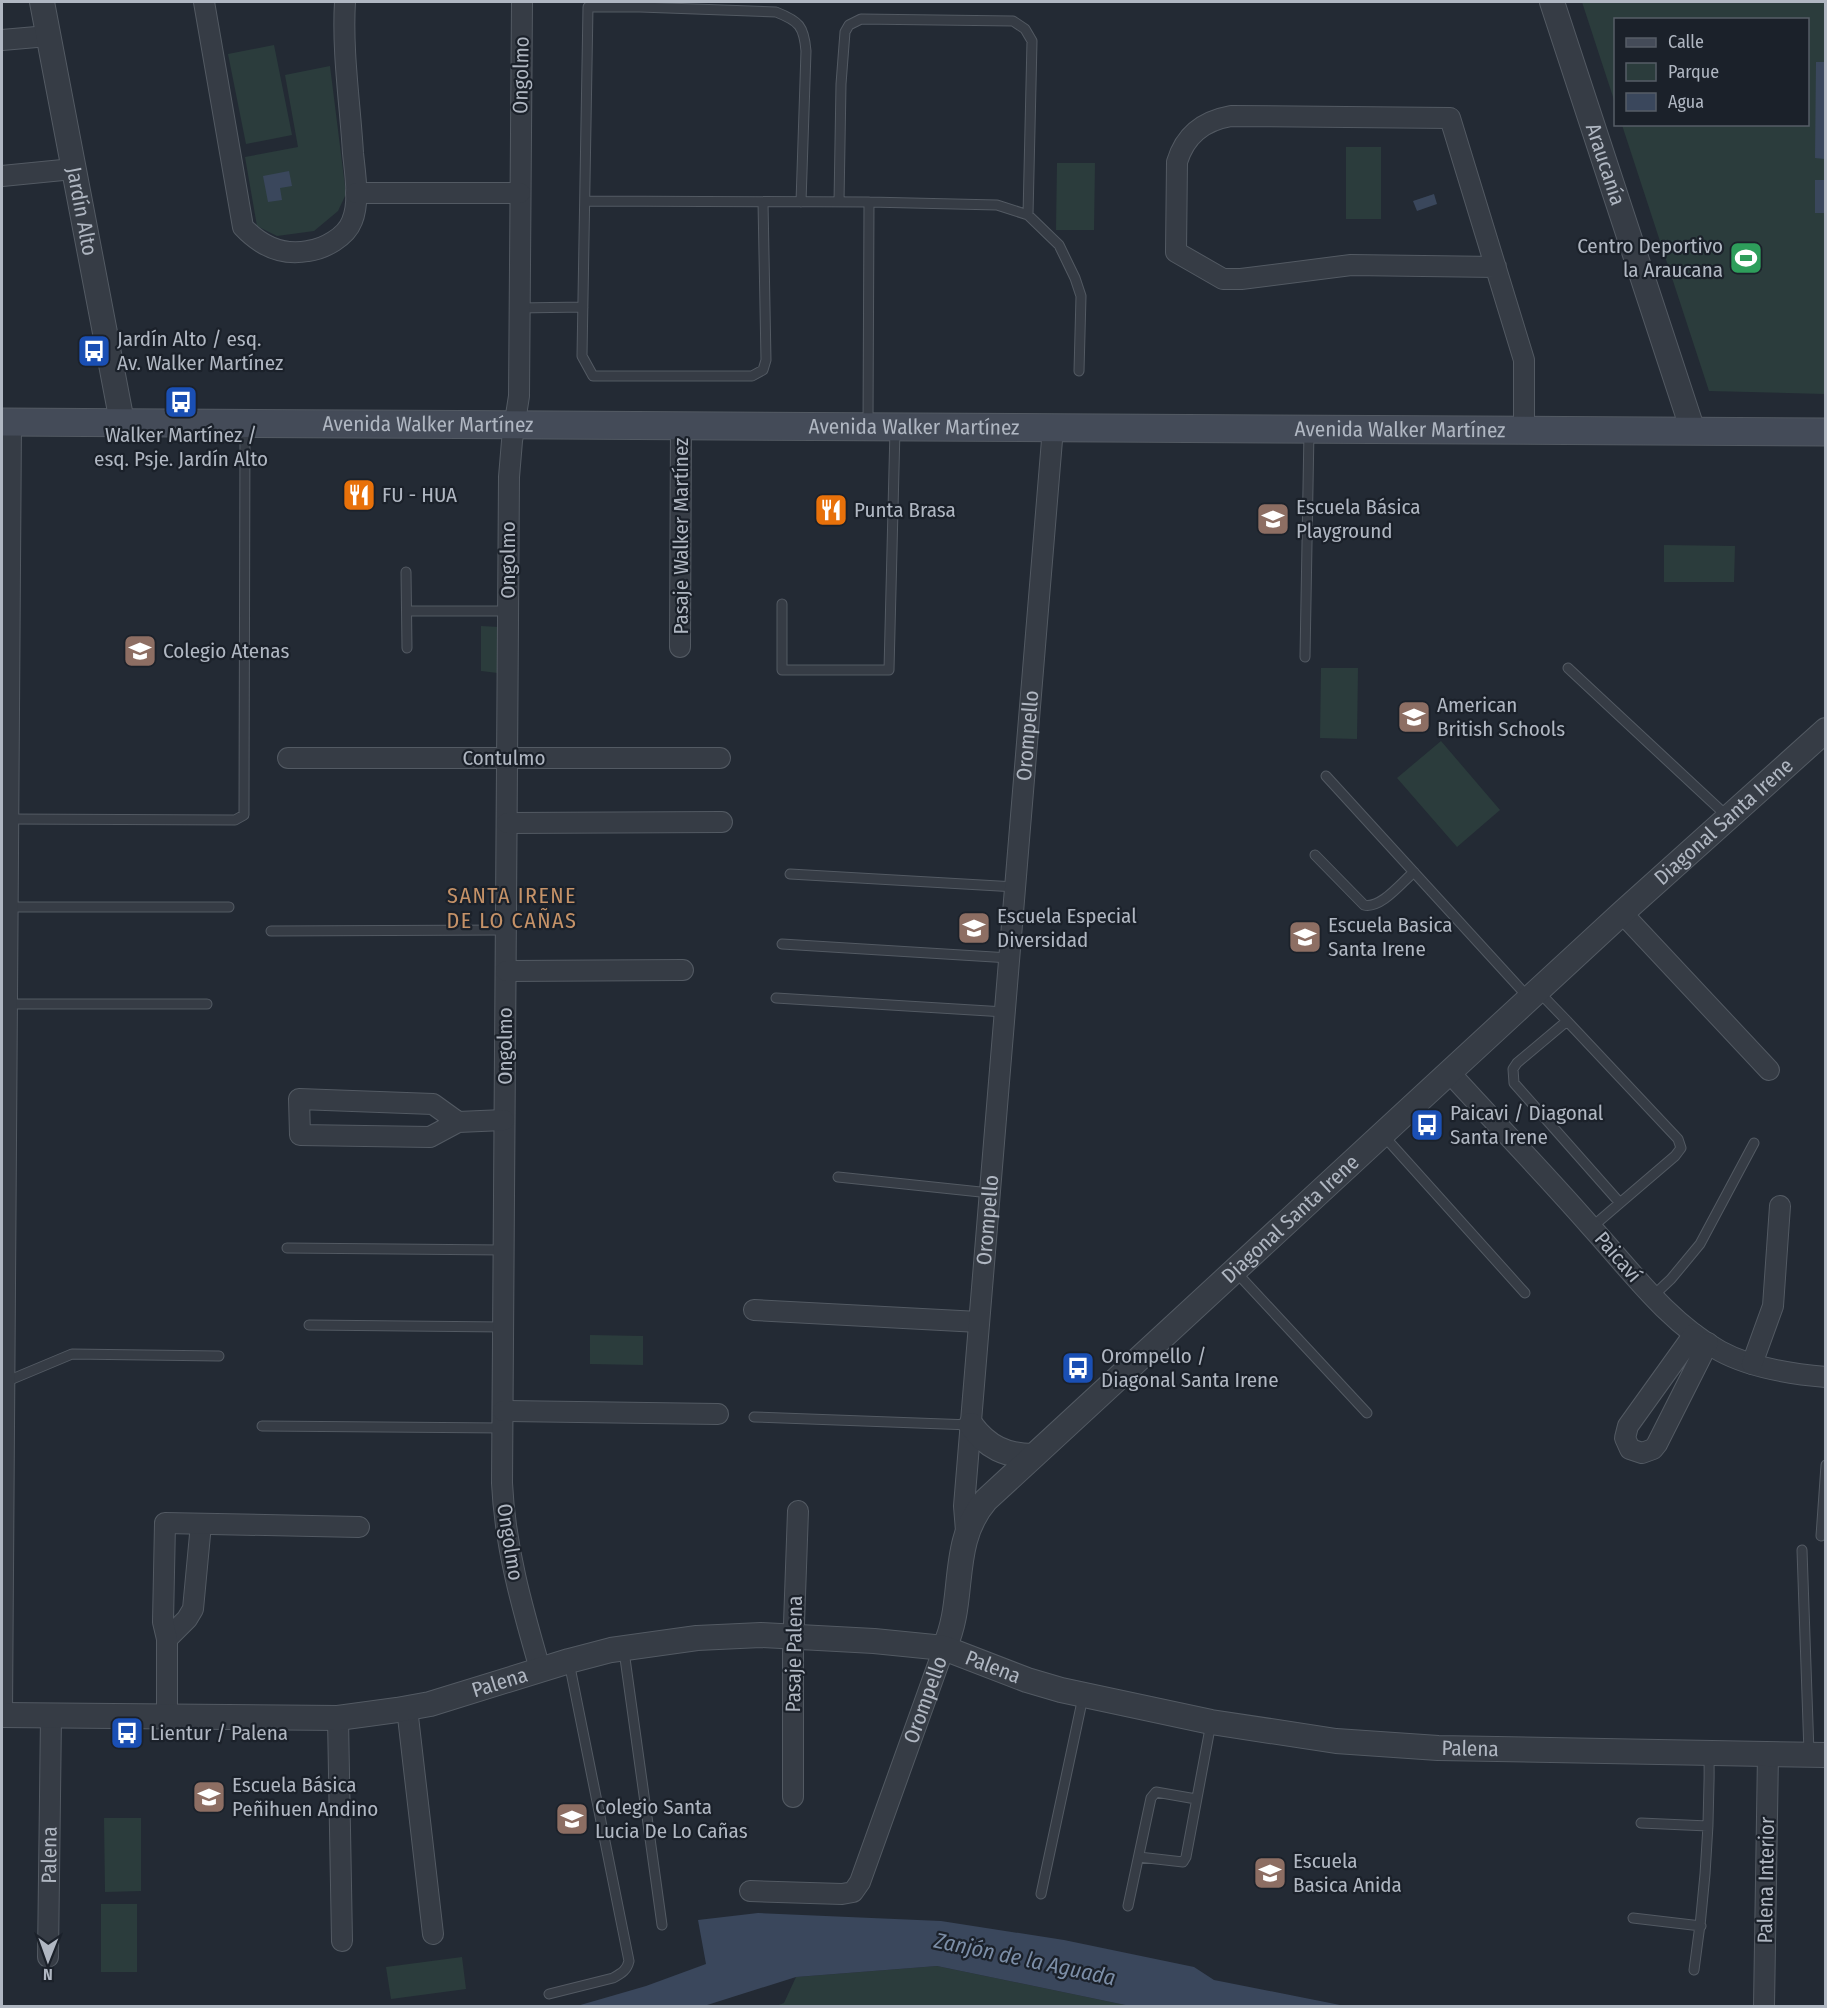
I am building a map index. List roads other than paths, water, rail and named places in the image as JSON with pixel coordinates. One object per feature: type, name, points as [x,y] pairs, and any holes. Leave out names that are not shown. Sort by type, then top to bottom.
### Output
[{"type":"main road","name":"Avenida Walker Martínez","points":[[6,422],[1826,432]]},
{"type":"street","name":"Jardín Alto","points":[[42,2],[122,422]]},
{"type":"street","points":[[204,2],[243,226],[256,239],[284,252],[309,251],[334,241],[352,222],[356,193],[344,29],[345,2]]},
{"type":"street","name":"Ongolmo","points":[[522,2],[519,396],[509,468],[502,1492],[512,1569],[540,1669]]},
{"type":"street","name":"Araucanía","points":[[1552,2],[1693,431]]},
{"type":"street","points":[[2,40],[48,36]]},
{"type":"street","points":[[1496,267],[1351,266],[1241,279],[1223,279],[1176,252],[1177,162],[1180,150],[1196,130],[1206,123],[1231,116],[1450,118],[1496,267],[1524,360],[1524,430]]},
{"type":"street","points":[[2,176],[73,169]]},
{"type":"street","points":[[356,193],[520,193]]},
{"type":"street","points":[[2,1715],[3,1199],[7,1004],[6,422]]},
{"type":"street","name":"Pasaje Walker Martínez","points":[[680,647],[681,426]]},
{"type":"street","name":"Orompello","points":[[750,1891],[842,1894],[853,1892],[860,1882],[952,1627],[966,1531],[964,1506],[1053,428]]},
{"type":"street","name":"Diagonal Santa Irene","points":[[966,1531],[972,1517],[986,1500],[1033,1456],[1622,913],[1826,730]]},
{"type":"street","name":"Contulmo","points":[[288,758],[720,758]]},
{"type":"street","points":[[507,823],[722,822]]},
{"type":"street","points":[[1622,913],[1769,1070]]},
{"type":"street","points":[[506,971],[683,970]]},
{"type":"street","name":"Paicaví","points":[[1450,1073],[1653,1296],[1701,1339],[1722,1352],[1752,1364],[1826,1377]]},
{"type":"street","points":[[458,1122],[433,1104],[299,1099],[300,1135],[430,1137],[458,1122],[504,1120]]},
{"type":"street","points":[[1752,1364],[1773,1306],[1780,1206]]},
{"type":"street","points":[[754,1310],[979,1322]]},
{"type":"street","points":[[1701,1339],[1657,1444],[1653,1449],[1642,1453],[1630,1449],[1625,1438],[1628,1426],[1701,1339]]},
{"type":"street","points":[[502,1420],[718,1414]]},
{"type":"street","points":[[971,1425],[986,1443],[1000,1451],[1020,1456],[1033,1456]]},
{"type":"street","name":"Pasaje Palena","points":[[793,1797],[793,1636],[798,1511]]},
{"type":"street","points":[[167,1717],[166,1639],[163,1622],[165,1523],[359,1527]]},
{"type":"street","points":[[166,1639],[193,1610],[201,1524]]},
{"type":"street","name":"Palena","points":[[2,1715],[338,1718],[407,1708],[464,1694],[568,1660],[624,1648],[697,1638],[750,1635],[874,1641],[944,1648],[1027,1680],[1084,1695],[1211,1722],[1387,1745],[1489,1750],[1817,1755]]},
{"type":"street","points":[[407,1708],[433,1934]]},
{"type":"street","name":"Palena","points":[[48,1957],[51,1716]]},
{"type":"street","points":[[338,1718],[342,1941]]},
{"type":"street","name":"Palena Interior","points":[[1764,2007],[1768,1754]]},
{"type":"lane","points":[[763,202],[766,360],[762,370],[752,376],[593,376],[582,356],[588,7],[776,12],[794,19],[805,33],[806,51],[801,202]]},
{"type":"lane","points":[[839,202],[841,84],[845,32],[849,25],[861,19],[1013,21],[1025,29],[1032,41],[1028,215]]},
{"type":"lane","points":[[585,201],[997,205],[1028,215],[1059,245],[1081,296],[1079,371]]},
{"type":"lane","points":[[868,427],[869,202]]},
{"type":"lane","points":[[519,309],[583,308]]},
{"type":"lane","points":[[6,829],[235,820],[244,816],[245,423]]},
{"type":"lane","points":[[782,604],[782,670],[889,670],[895,427]]},
{"type":"lane","points":[[1305,657],[1309,429]]},
{"type":"lane","points":[[406,572],[407,648]]},
{"type":"lane","points":[[406,611],[508,611]]},
{"type":"lane","points":[[1568,668],[1728,817]]},
{"type":"lane","points":[[1326,776],[1414,872],[1534,995],[1566,1022],[1678,1139],[1681,1148],[1676,1156],[1592,1227]]},
{"type":"lane","points":[[1315,855],[1364,905],[1368,906],[1378,904],[1414,872]]},
{"type":"lane","points":[[790,874],[1016,887]]},
{"type":"lane","points":[[7,908],[229,907]]},
{"type":"lane","points":[[271,931],[506,930]]},
{"type":"lane","points":[[782,944],[1010,958]]},
{"type":"lane","points":[[776,998],[1005,1012]]},
{"type":"lane","points":[[7,1004],[207,1004]]},
{"type":"lane","points":[[1566,1022],[1517,1063],[1512,1077],[1514,1083],[1620,1203]]},
{"type":"lane","points":[[1383,1135],[1525,1293]]},
{"type":"lane","points":[[1653,1296],[1671,1279],[1700,1244],[1754,1143]]},
{"type":"lane","points":[[838,1177],[990,1193]]},
{"type":"lane","points":[[287,1248],[504,1250]]},
{"type":"lane","points":[[1235,1271],[1367,1413]]},
{"type":"lane","points":[[309,1325],[503,1327]]},
{"type":"lane","points":[[4,1382],[72,1354],[219,1356]]},
{"type":"lane","points":[[754,1417],[971,1425]]},
{"type":"lane","points":[[262,1426],[502,1420]]},
{"type":"lane","points":[[1821,1536],[1826,1465]]},
{"type":"lane","points":[[1802,1550],[1817,1755]]},
{"type":"lane","points":[[624,1648],[662,1925]]},
{"type":"lane","points":[[549,1994],[613,1978],[622,1974],[629,1961],[568,1660]]},
{"type":"lane","points":[[1041,1894],[1084,1695]]},
{"type":"lane","points":[[1139,1857],[1183,1862],[1186,1857],[1211,1722]]},
{"type":"lane","points":[[1694,1970],[1701,1926],[1708,1826],[1708,1753]]},
{"type":"lane","points":[[1128,1906],[1151,1798],[1156,1792],[1196,1799]]},
{"type":"lane","points":[[1641,1823],[1708,1826]]},
{"type":"lane","points":[[1633,1918],[1701,1926]]},
{"type":"water","points":[[1816,62],[1825,62],[1825,159],[1815,158]]},
{"type":"water","points":[[289,171],[292,186],[280,188],[282,200],[268,202],[263,176]]},
{"type":"water","points":[[1815,180],[1825,180],[1825,213],[1815,213]]},
{"type":"water","points":[[1434,194],[1437,204],[1417,211],[1413,201]]},
{"type":"water","name":"Zanjón de la Aguada","points":[[758,1913],[941,1921],[1064,1940],[1194,1967],[1214,1980],[1345,2006],[1130,2006],[937,1966],[796,1977],[704,2006],[577,2006],[646,1986],[706,1964],[698,1920]]},
{"type":"place","name":"Centro Deportivo la Araucana","points":[[1746,258]]},
{"type":"place","name":"Jardín Alto / esq. Av. Walker Martínez","points":[[94,351]]},
{"type":"place","name":"Walker Martínez / esq. Psje. Jardín Alto","points":[[181,402]]},
{"type":"place","name":"FU - HUA","points":[[359,495]]},
{"type":"place","name":"Punta Brasa","points":[[831,510]]},
{"type":"place","name":"Escuela Básica Playground","points":[[1273,519]]},
{"type":"place","name":"Colegio Atenas","points":[[140,651]]},
{"type":"place","name":"American British Schools","points":[[1414,717]]},
{"type":"place","name":"Escuela Especial Diversidad","points":[[974,928]]},
{"type":"place","name":"Escuela Basica Santa Irene","points":[[1305,937]]},
{"type":"place","name":"Paicavi / Diagonal Santa Irene","points":[[1427,1125]]},
{"type":"place","name":"Orompello / Diagonal Santa Irene","points":[[1078,1368]]},
{"type":"place","name":"Lientur / Palena","points":[[127,1733]]},
{"type":"place","name":"Escuela Básica Peñihuen Andino","points":[[209,1797]]},
{"type":"place","name":"Colegio Santa Lucia De Lo Cañas","points":[[572,1819]]},
{"type":"place","name":"Escuela Basica Anida","points":[[1270,1873]]},
{"type":"district","name":"SANTA IRENE DE LO CAÑAS","points":[[512,908]]}]
